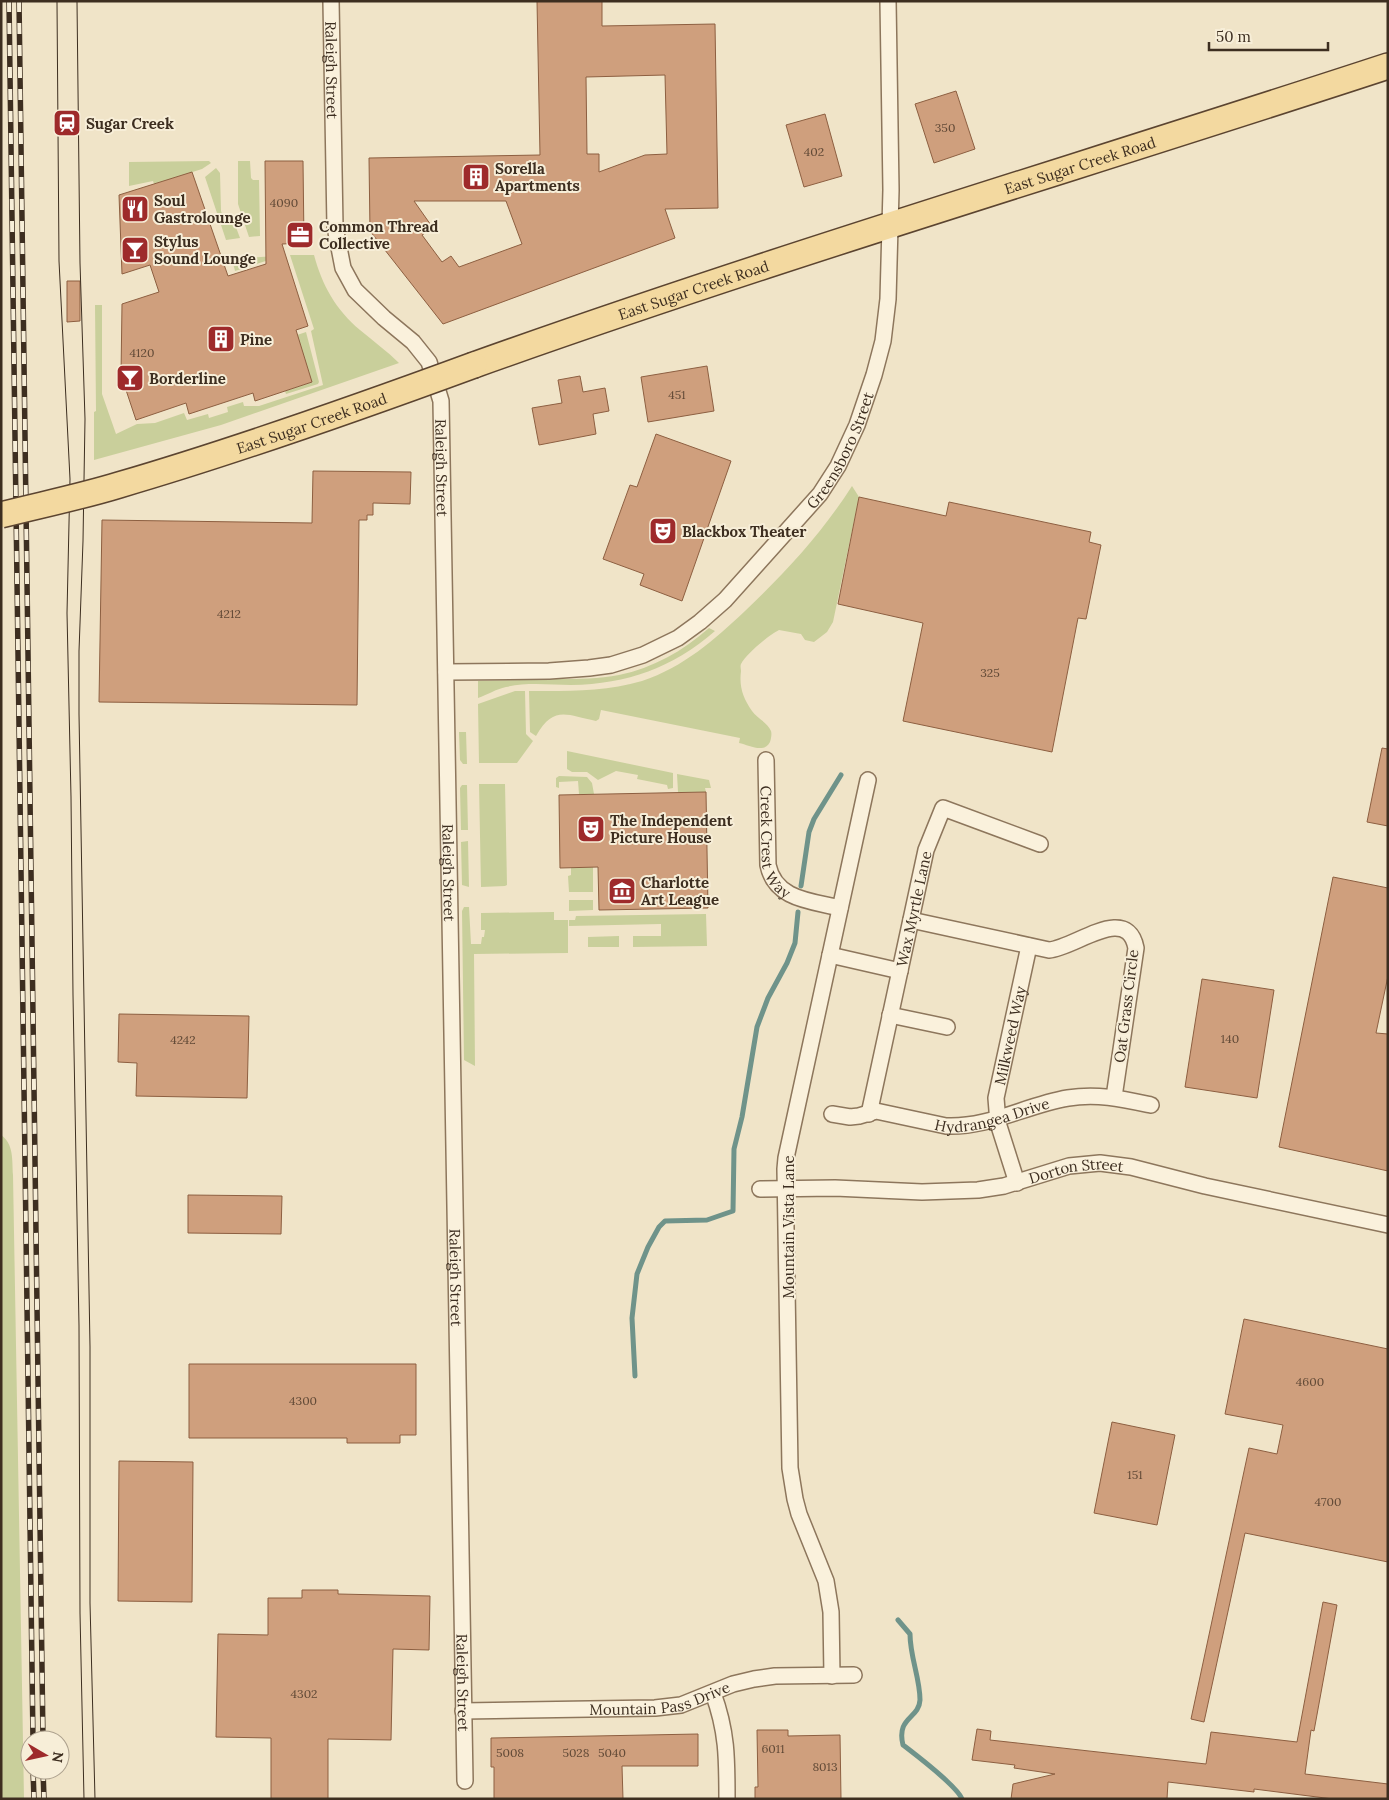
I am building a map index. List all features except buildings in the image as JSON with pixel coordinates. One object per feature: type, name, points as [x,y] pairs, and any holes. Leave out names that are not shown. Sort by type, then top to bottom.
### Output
[{"type":"main road","name":"East Sugar Creek Road","points":[[1,515],[117,486],[228,452],[573,330],[890,225],[1388,66]]},
{"type":"street","name":"Raleigh Street","points":[[332,1],[335,227],[343,268],[355,290],[413,342],[429,362],[441,401],[465,1781]]},
{"type":"street","name":"Greensboro Street","points":[[446,672],[550,671],[611,665],[643,655],[678,638],[700,622],[724,600],[820,494],[838,466],[857,425],[883,341],[888,299],[890,225],[888,1]]},
{"type":"street","name":"Creek Crest Way","points":[[766,760],[768,866],[774,882],[787,894],[840,908]]},
{"type":"street","name":"Mountain Vista Lane","points":[[832,1676],[830,1612],[826,1582],[799,1514],[790,1468],[786,1158],[868,780]]},
{"type":"street","name":"Wax Myrtle Lane","points":[[869,1114],[926,850],[943,808],[1040,844]]},
{"type":"street","name":"Oat Grass Circle","points":[[911,920],[1049,950],[1058,949],[1105,929],[1116,927],[1131,935],[1136,948],[1114,1097]]},
{"type":"street","name":"Milkweed Way","points":[[1017,1183],[998,1118],[996,1098],[1029,946]]},
{"type":"street","points":[[830,955],[900,971]]},
{"type":"street","points":[[890,1015],[947,1027]]},
{"type":"street","name":"Hydrangea Drive","points":[[832,1114],[850,1117],[876,1111],[946,1126],[957,1126],[980,1124],[1067,1098],[1097,1095],[1151,1105]]},
{"type":"street","name":"Dorton Street","points":[[760,1189],[835,1188],[922,1192],[991,1189],[1017,1183],[1069,1166],[1092,1163],[1116,1164],[1205,1186],[1388,1225]]},
{"type":"street","name":"Mountain Pass Drive","points":[[463,1711],[655,1708],[681,1704],[735,1684],[775,1676],[854,1675]]},
{"type":"street","points":[[713,1693],[722,1717],[726,1737],[727,1799]]},
{"type":"green space","points":[[209,161],[211,163],[202,169],[154,184],[153,181],[129,186],[129,162]]},
{"type":"green space","points":[[238,161],[250,161],[251,178],[259,180],[260,236],[249,237],[238,204]]},
{"type":"green space","points":[[216,168],[220,173],[221,211],[225,222],[234,222],[240,238],[226,240],[205,177]]},
{"type":"green space","points":[[290,255],[314,255],[326,287],[344,314],[399,363],[221,425],[94,460],[94,412],[96,411],[95,305],[102,305],[102,394],[116,434],[137,424],[155,423],[184,413],[187,420],[208,414],[209,418],[228,412],[227,407],[243,402],[244,406],[259,406],[323,385],[311,331],[314,329]]},
{"type":"green space","points":[[275,256],[275,258],[235,271],[232,259]]},
{"type":"green space","points":[[306,332],[319,382],[318,384],[286,394],[285,391],[312,382],[297,335]]},
{"type":"green space","points":[[852,486],[859,497],[833,622],[827,632],[814,642],[805,640],[801,634],[779,630],[758,645],[741,665],[741,687],[746,702],[771,731],[771,739],[767,746],[756,748],[739,743],[740,738],[601,710],[599,719],[596,721],[569,715],[555,716],[543,726],[536,736],[530,732],[529,691],[586,690],[628,685],[657,675],[698,652],[745,611],[789,567],[816,536]]},
{"type":"green space","points":[[709,628],[715,631],[699,644],[666,664],[648,672],[592,684],[514,685],[478,698],[478,681],[588,679],[632,672],[656,663],[678,651]]},
{"type":"green space","points":[[515,691],[525,691],[526,734],[533,741],[517,763],[479,763],[478,704]]},
{"type":"green space","points":[[459,732],[466,732],[467,764],[463,764],[460,760]]},
{"type":"green space","points":[[567,751],[673,773],[673,788],[668,789],[667,785],[637,779],[638,775],[616,771],[598,780],[587,772],[572,772],[567,769]]},
{"type":"green space","points":[[677,774],[709,780],[711,788],[705,788],[706,792],[678,792]]},
{"type":"green space","points":[[559,776],[587,777],[592,783],[594,794],[579,794],[578,781],[559,782],[559,788],[556,787],[556,778]]},
{"type":"green space","points":[[479,784],[505,784],[507,885],[505,886],[481,887]]},
{"type":"green space","points":[[462,785],[467,785],[468,830],[461,830],[460,788]]},
{"type":"green space","points":[[468,841],[469,887],[462,885],[461,842]]},
{"type":"green space","points":[[571,867],[593,867],[593,892],[569,892],[568,876],[571,875]]},
{"type":"green space","points":[[569,900],[593,900],[593,910],[569,911]]},
{"type":"green space","points":[[464,907],[469,907],[471,944],[481,944],[482,937],[484,937],[485,930],[481,930],[481,913],[554,912],[554,920],[568,920],[568,953],[474,954],[475,1066],[464,1060],[462,911]]},
{"type":"green space","points":[[706,914],[707,946],[633,947],[633,936],[661,936],[661,924],[569,926],[569,920],[575,920],[576,916]]},
{"type":"green space","points":[[619,936],[619,947],[588,947],[588,937]]},
{"type":"green space","points":[[1,1135],[10,1148],[13,1175],[23,1730],[20,1730],[20,1780],[24,1780],[24,1799],[1,1799]]},
{"type":"waterway","points":[[801,886],[809,832],[814,819],[841,775]]},
{"type":"waterway","points":[[635,1376],[632,1318],[637,1274],[659,1227],[665,1221],[707,1220],[733,1211],[734,1149],[742,1117],[757,1027],[768,998],[787,963],[795,943],[798,912]]},
{"type":"waterway","points":[[898,1620],[910,1634],[920,1700],[916,1711],[905,1723],[902,1736],[903,1745],[945,1779],[959,1793],[962,1799]]},
{"type":"tram line","points":[[57,1],[59,261],[70,479],[67,613],[79,1326],[80,1613],[84,1799]]},
{"type":"tram line","points":[[77,1],[80,263],[85,419],[79,714],[90,1347],[90,1603],[95,1799]]},
{"type":"railway","points":[[9,1],[33,1730]]},
{"type":"railway","points":[[19,1],[43,1730]]},
{"type":"railway","points":[[33,1780],[34,1799]]},
{"type":"railway","points":[[43,1780],[44,1799]]},
{"type":"place","name":"Sugar Creek","points":[[67,123]]},
{"type":"place","name":"Sorella Apartments","points":[[476,177]]},
{"type":"place","name":"Soul Gastrolounge","points":[[135,209]]},
{"type":"place","name":"Common Thread Collective","points":[[300,235]]},
{"type":"place","name":"Stylus Sound Lounge","points":[[135,250]]},
{"type":"place","name":"Pine","points":[[221,339]]},
{"type":"place","name":"Borderline","points":[[130,378]]},
{"type":"place","name":"Blackbox Theater","points":[[663,531]]},
{"type":"place","name":"The Independent Picture House","points":[[591,829]]},
{"type":"place","name":"Charlotte Art League","points":[[622,891]]}]
